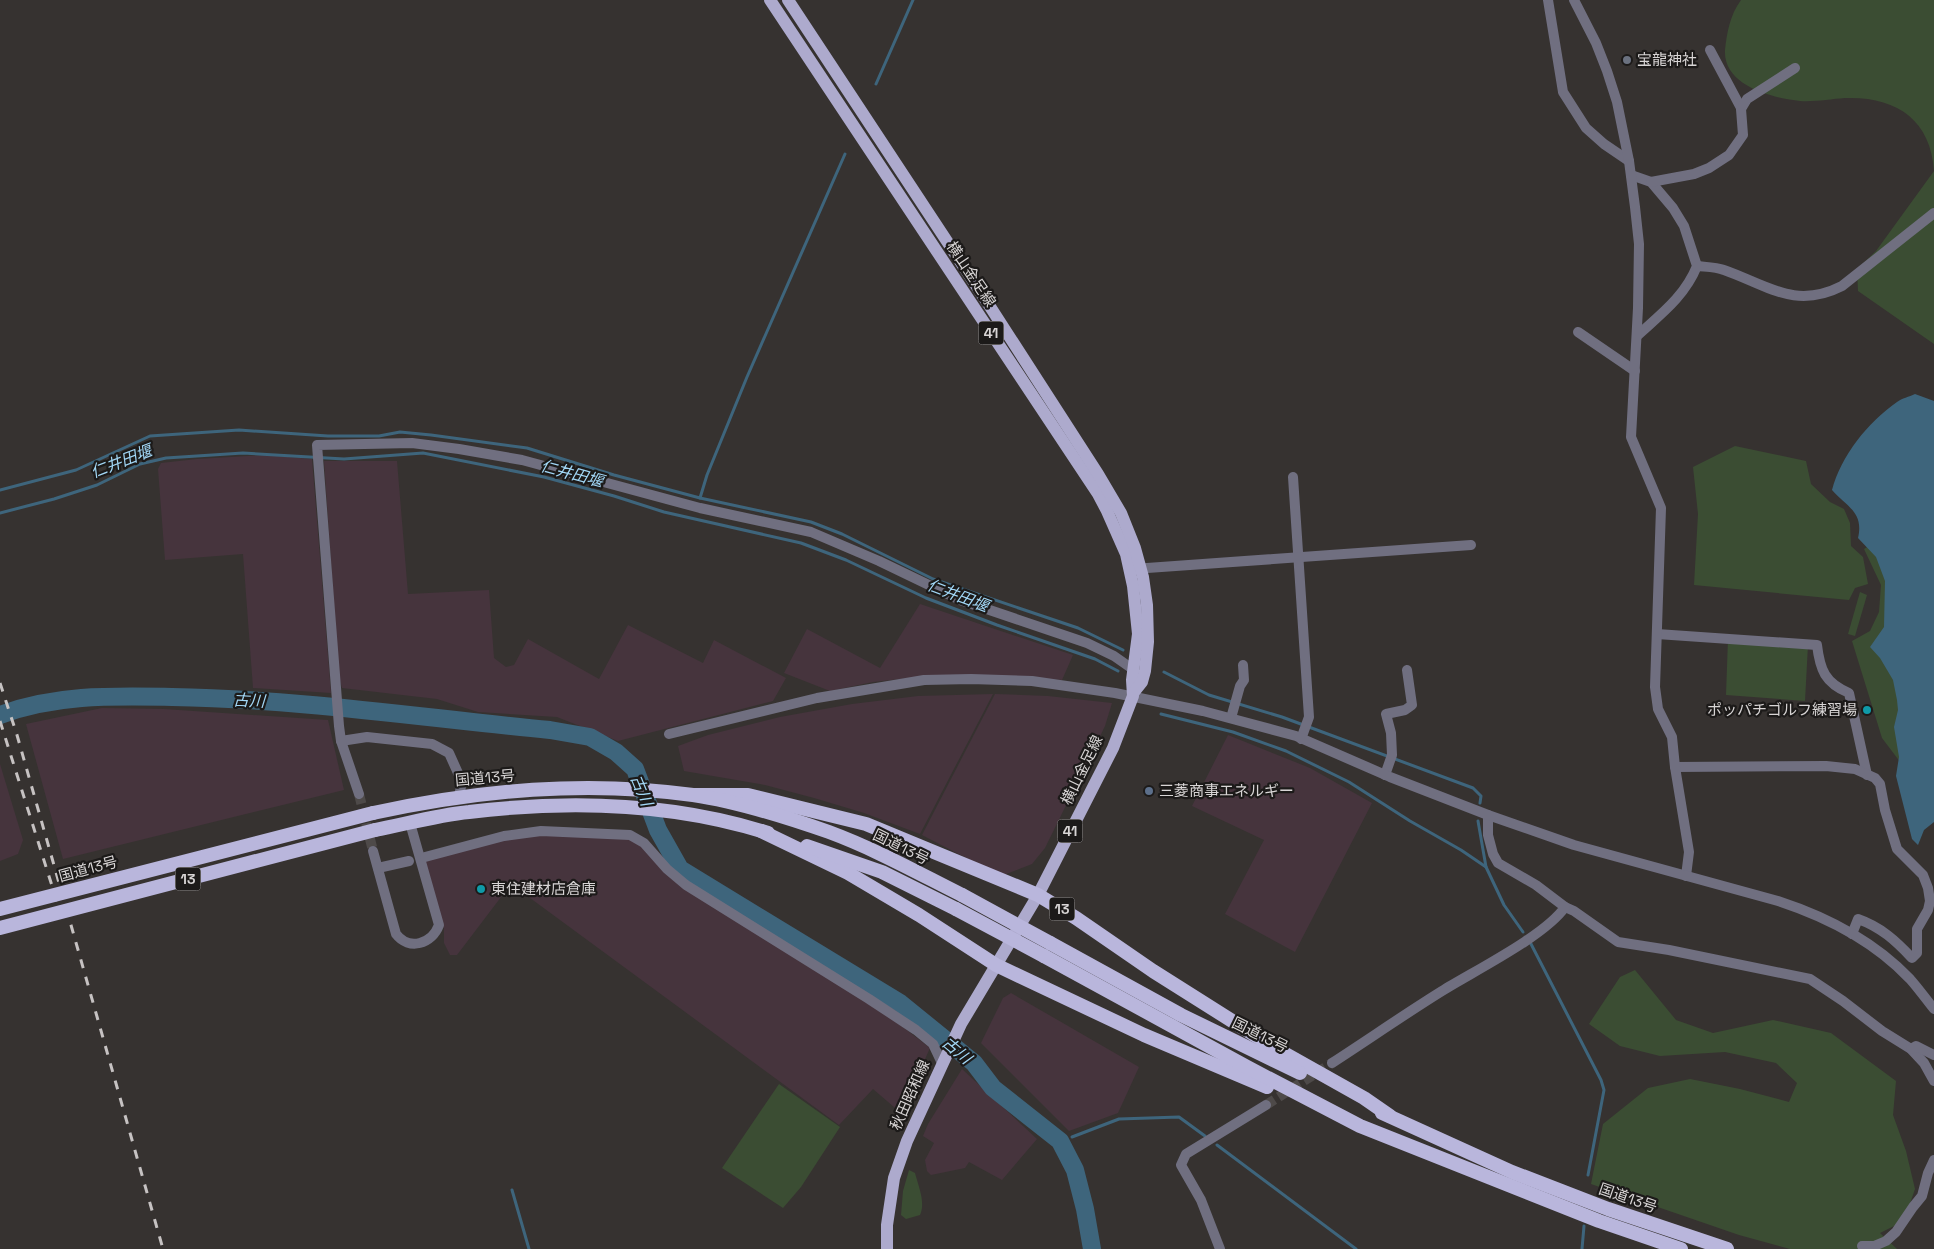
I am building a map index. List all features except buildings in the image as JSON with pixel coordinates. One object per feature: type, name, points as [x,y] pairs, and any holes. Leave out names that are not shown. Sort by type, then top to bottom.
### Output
[{"type":"highway","name":"国道13号","points":[[0,909],[373,813],[459,796],[556,788],[594,787],[695,795],[747,807],[829,832],[876,851],[962,895],[1181,1015],[1390,1116],[1512,1172],[1608,1209],[1727,1249]]},
{"type":"highway","name":"13","points":[[695,795],[748,795],[866,824],[1038,895],[1076,918],[1153,972],[1275,1048],[1364,1098],[1390,1116]]},
{"type":"highway","name":"国道13号","points":[[0,928],[375,830],[468,812],[551,806],[636,808],[711,818],[761,831],[831,853],[882,872],[956,909],[1360,1126],[1599,1221],[1681,1249]]},
{"type":"highway","name":"13","points":[[761,831],[848,873],[919,915],[996,966],[1144,1035],[1360,1126]]},
{"type":"main road","name":"横山金足線","points":[[770,0],[1098,494],[1135,568],[1147,604],[1148,642],[1142,682],[1133,694],[1113,748],[1038,895],[996,966]]},
{"type":"main road","name":"横山金足線","points":[[788,0],[1098,474],[1129,530],[1135,568],[1137,624],[1137,647],[1132,680],[1133,694]]},
{"type":"main road","name":"秋田昭和線","points":[[887,1249],[887,1225],[894,1178],[907,1141],[961,1024],[996,966]]},
{"type":"street","points":[[1548,0],[1563,92],[1586,128],[1604,144],[1629,161]]},
{"type":"street","points":[[1574,0],[1608,71],[1617,102],[1631,175],[1639,244],[1638,335],[1634,371],[1631,438],[1661,508],[1655,687],[1658,709],[1672,737],[1689,852],[1686,876]]},
{"type":"street","points":[[1650,182],[1694,174],[1709,168],[1730,155],[1743,135],[1741,108],[1710,50]]},
{"type":"street","points":[[1741,108],[1747,99],[1795,68]]},
{"type":"street","points":[[1631,175],[1650,182],[1673,208],[1684,226],[1698,266],[1691,281],[1669,308],[1638,335]]},
{"type":"street","points":[[1698,266],[1722,269],[1780,294],[1812,296],[1829,292],[1842,286],[1934,212]]},
{"type":"street","points":[[1578,332],[1634,371]]},
{"type":"street","points":[[359,794],[341,740],[339,726],[317,446],[412,443],[459,449],[522,460],[700,508],[811,532],[960,600],[1087,643],[1114,656],[1134,670]]},
{"type":"street","points":[[1293,477],[1309,717],[1305,731]]},
{"type":"street","points":[[1135,568],[1471,545]]},
{"type":"street","points":[[1657,634],[1817,645],[1822,672],[1829,681],[1849,693],[1867,775]]},
{"type":"street","points":[[1230,718],[1240,686],[1244,680],[1243,665]]},
{"type":"street","points":[[1388,765],[1391,733],[1386,714],[1405,710],[1412,705],[1407,670]]},
{"type":"street","points":[[669,734],[818,698],[924,680],[971,679],[1032,681],[1133,694],[1230,718],[1305,731],[1388,765],[1488,815],[1574,845],[1808,911],[1841,926],[1882,954],[1909,978],[1934,1009]]},
{"type":"street","points":[[341,740],[367,737],[432,744],[449,753],[462,782],[459,796]]},
{"type":"street","points":[[1675,767],[1826,766],[1855,770],[1875,778],[1880,784],[1885,810],[1897,849],[1923,875],[1930,900],[1928,910],[1917,929],[1917,953],[1912,958],[1883,930],[1868,923],[1858,919],[1852,934]]},
{"type":"street","points":[[1488,815],[1488,835],[1498,864],[1536,885],[1565,907],[1574,911],[1618,942],[1810,979],[1882,1031],[1911,1049],[1924,1063],[1934,1081]]},
{"type":"street","points":[[373,851],[399,939],[411,944],[424,942],[432,938],[439,925],[410,823]]},
{"type":"street","points":[[425,857],[504,836],[541,831],[630,836],[644,843],[667,869],[686,885],[916,1030],[933,1044],[942,1063]]},
{"type":"street","points":[[378,868],[409,861]]},
{"type":"street","points":[[1332,1063],[1439,993],[1525,941],[1559,916],[1565,907]]},
{"type":"street","points":[[1911,1049],[1916,1046],[1934,1055]]},
{"type":"street","points":[[1220,1249],[1201,1200],[1181,1165],[1186,1154],[1266,1105]]},
{"type":"street","points":[[1862,1246],[1874,1246],[1886,1241],[1896,1232],[1912,1207],[1922,1196],[1928,1173],[1934,1160]]},
{"type":"shaded area","points":[[265,455],[312,459],[331,693],[253,688],[243,554],[165,560],[158,469],[161,463]]},
{"type":"shaded area","points":[[324,461],[397,461],[408,594],[489,590],[494,658],[506,667],[514,665],[528,639],[599,679],[628,625],[703,663],[714,640],[786,678],[773,701],[618,741],[557,717],[478,712],[437,699],[342,688],[339,677]]},
{"type":"shaded area","points":[[920,604],[1073,655],[1062,680],[989,675],[936,675],[873,682],[830,691],[784,673],[807,629],[880,668]]},
{"type":"shaded area","points":[[993,694],[920,834],[864,813],[814,798],[765,785],[684,771],[678,746],[708,735],[780,717],[852,704],[918,696]]},
{"type":"shaded area","points":[[995,694],[1048,696],[1112,703],[1105,726],[1045,848],[1032,864],[1001,876],[922,835]]},
{"type":"shaded area","points":[[102,708],[164,709],[328,720],[344,790],[63,859],[26,724]]},
{"type":"shaded area","points":[[1228,735],[1310,768],[1372,803],[1295,952],[1225,914],[1264,840],[1192,806]]},
{"type":"shaded area","points":[[0,764],[23,840],[18,854],[0,861]]},
{"type":"shaded area","points":[[543,834],[629,837],[640,843],[664,871],[890,1017],[930,1048],[901,1113],[873,1089],[839,1125],[511,884],[457,955],[450,955],[444,943],[444,929],[424,860],[506,838]]},
{"type":"shaded area","points":[[1011,993],[1139,1067],[1118,1113],[1069,1131],[981,1043],[1003,998]]},
{"type":"shaded area","points":[[962,1069],[1037,1139],[1002,1180],[969,1162],[965,1168],[931,1175],[927,1171],[925,1160],[934,1143],[923,1136],[928,1124]]},
{"type":"green space","points":[[1741,0],[1934,0],[1934,171],[1926,137],[1907,114],[1894,107],[1880,101],[1863,98],[1805,101],[1776,97],[1751,88],[1740,81],[1732,73],[1726,62],[1725,50],[1730,24]]},
{"type":"green space","points":[[1934,171],[1934,344],[1858,291],[1857,269],[1876,251]]},
{"type":"green space","points":[[1735,446],[1806,461],[1811,484],[1830,502],[1844,509],[1850,523],[1851,546],[1863,557],[1868,584],[1855,588],[1849,600],[1694,585],[1698,514],[1693,467]]},
{"type":"green space","points":[[1882,538],[1910,775],[1882,738],[1852,641],[1870,631],[1879,612],[1881,585],[1864,549]]},
{"type":"green space","points":[[1860,592],[1867,595],[1855,636],[1848,634]]},
{"type":"green space","points":[[1728,639],[1808,645],[1805,701],[1726,695]]},
{"type":"green space","points":[[1635,970],[1676,1020],[1713,1033],[1773,1020],[1831,1033],[1896,1081],[1893,1115],[1906,1151],[1915,1189],[1904,1221],[1880,1233],[1897,1249],[1790,1249],[1739,1235],[1591,1184],[1603,1124],[1648,1088],[1690,1079],[1740,1089],[1789,1102],[1797,1083],[1776,1063],[1725,1052],[1660,1056],[1620,1046],[1589,1024],[1620,977]]},
{"type":"green space","points":[[779,1084],[840,1127],[801,1187],[783,1208],[722,1168]]},
{"type":"green space","points":[[909,1170],[915,1173],[921,1194],[922,1210],[920,1215],[906,1219],[901,1215],[903,1191]]},
{"type":"water","points":[[1915,394],[1934,401],[1934,822],[1924,830],[1918,845],[1912,839],[1896,776],[1899,757],[1894,727],[1898,710],[1893,680],[1880,658],[1870,647],[1884,627],[1885,581],[1876,557],[1858,538],[1859,522],[1856,516],[1832,490],[1836,477],[1849,452],[1866,430],[1886,410],[1901,399]]},
{"type":"waterway","points":[[876,84],[913,0]]},
{"type":"waterway","points":[[700,498],[707,475],[747,377],[845,154]]},
{"type":"waterway","points":[[0,490],[76,470],[150,436],[239,430],[328,436],[379,436],[400,432],[527,448],[614,475],[700,498],[811,522],[842,534],[933,579],[1078,628],[1123,650]]},
{"type":"waterway","name":"仁井田堰","points":[[0,513],[54,499],[97,485],[140,464],[166,458],[243,453],[344,459],[423,453],[544,477],[664,512],[801,543],[846,560],[926,598],[1095,659],[1118,671]]},
{"type":"waterway","points":[[1164,672],[1209,695],[1282,717],[1473,788],[1481,796],[1480,803]]},
{"type":"waterway","name":"古川","points":[[0,715],[21,708],[64,700],[128,696],[172,697],[314,705],[550,730],[590,737],[616,752],[635,769],[658,830],[680,869],[900,1003],[974,1063],[993,1088],[1060,1141],[1075,1170],[1085,1209],[1092,1249]]},
{"type":"waterway","points":[[1161,714],[1233,732],[1286,751],[1349,782],[1486,867]]},
{"type":"waterway","points":[[1478,821],[1486,867],[1504,905],[1523,932]]},
{"type":"waterway","points":[[1530,942],[1601,1080],[1604,1090],[1588,1175]]},
{"type":"waterway","points":[[1072,1137],[1119,1119],[1179,1117],[1205,1136]]},
{"type":"waterway","points":[[1217,1145],[1356,1249]]},
{"type":"waterway","points":[[512,1190],[529,1249]]},
{"type":"waterway","points":[[1582,1249],[1584,1226]]},
{"type":"tunnel","points":[[359,794],[373,851]]},
{"type":"tunnel","points":[[1266,1105],[1332,1063]]},
{"type":"railway","points":[[0,683],[17,735],[163,1249]]},
{"type":"railway","points":[[0,721],[59,908]]},
{"type":"place","name":"宝龍神社","points":[[1627,60]]},
{"type":"place","name":"ポッパチゴルフ練習場","points":[[1867,710]]},
{"type":"place","name":"三菱商事エネルギー","points":[[1149,791]]},
{"type":"place","name":"東住建材店倉庫","points":[[481,889]]}]
